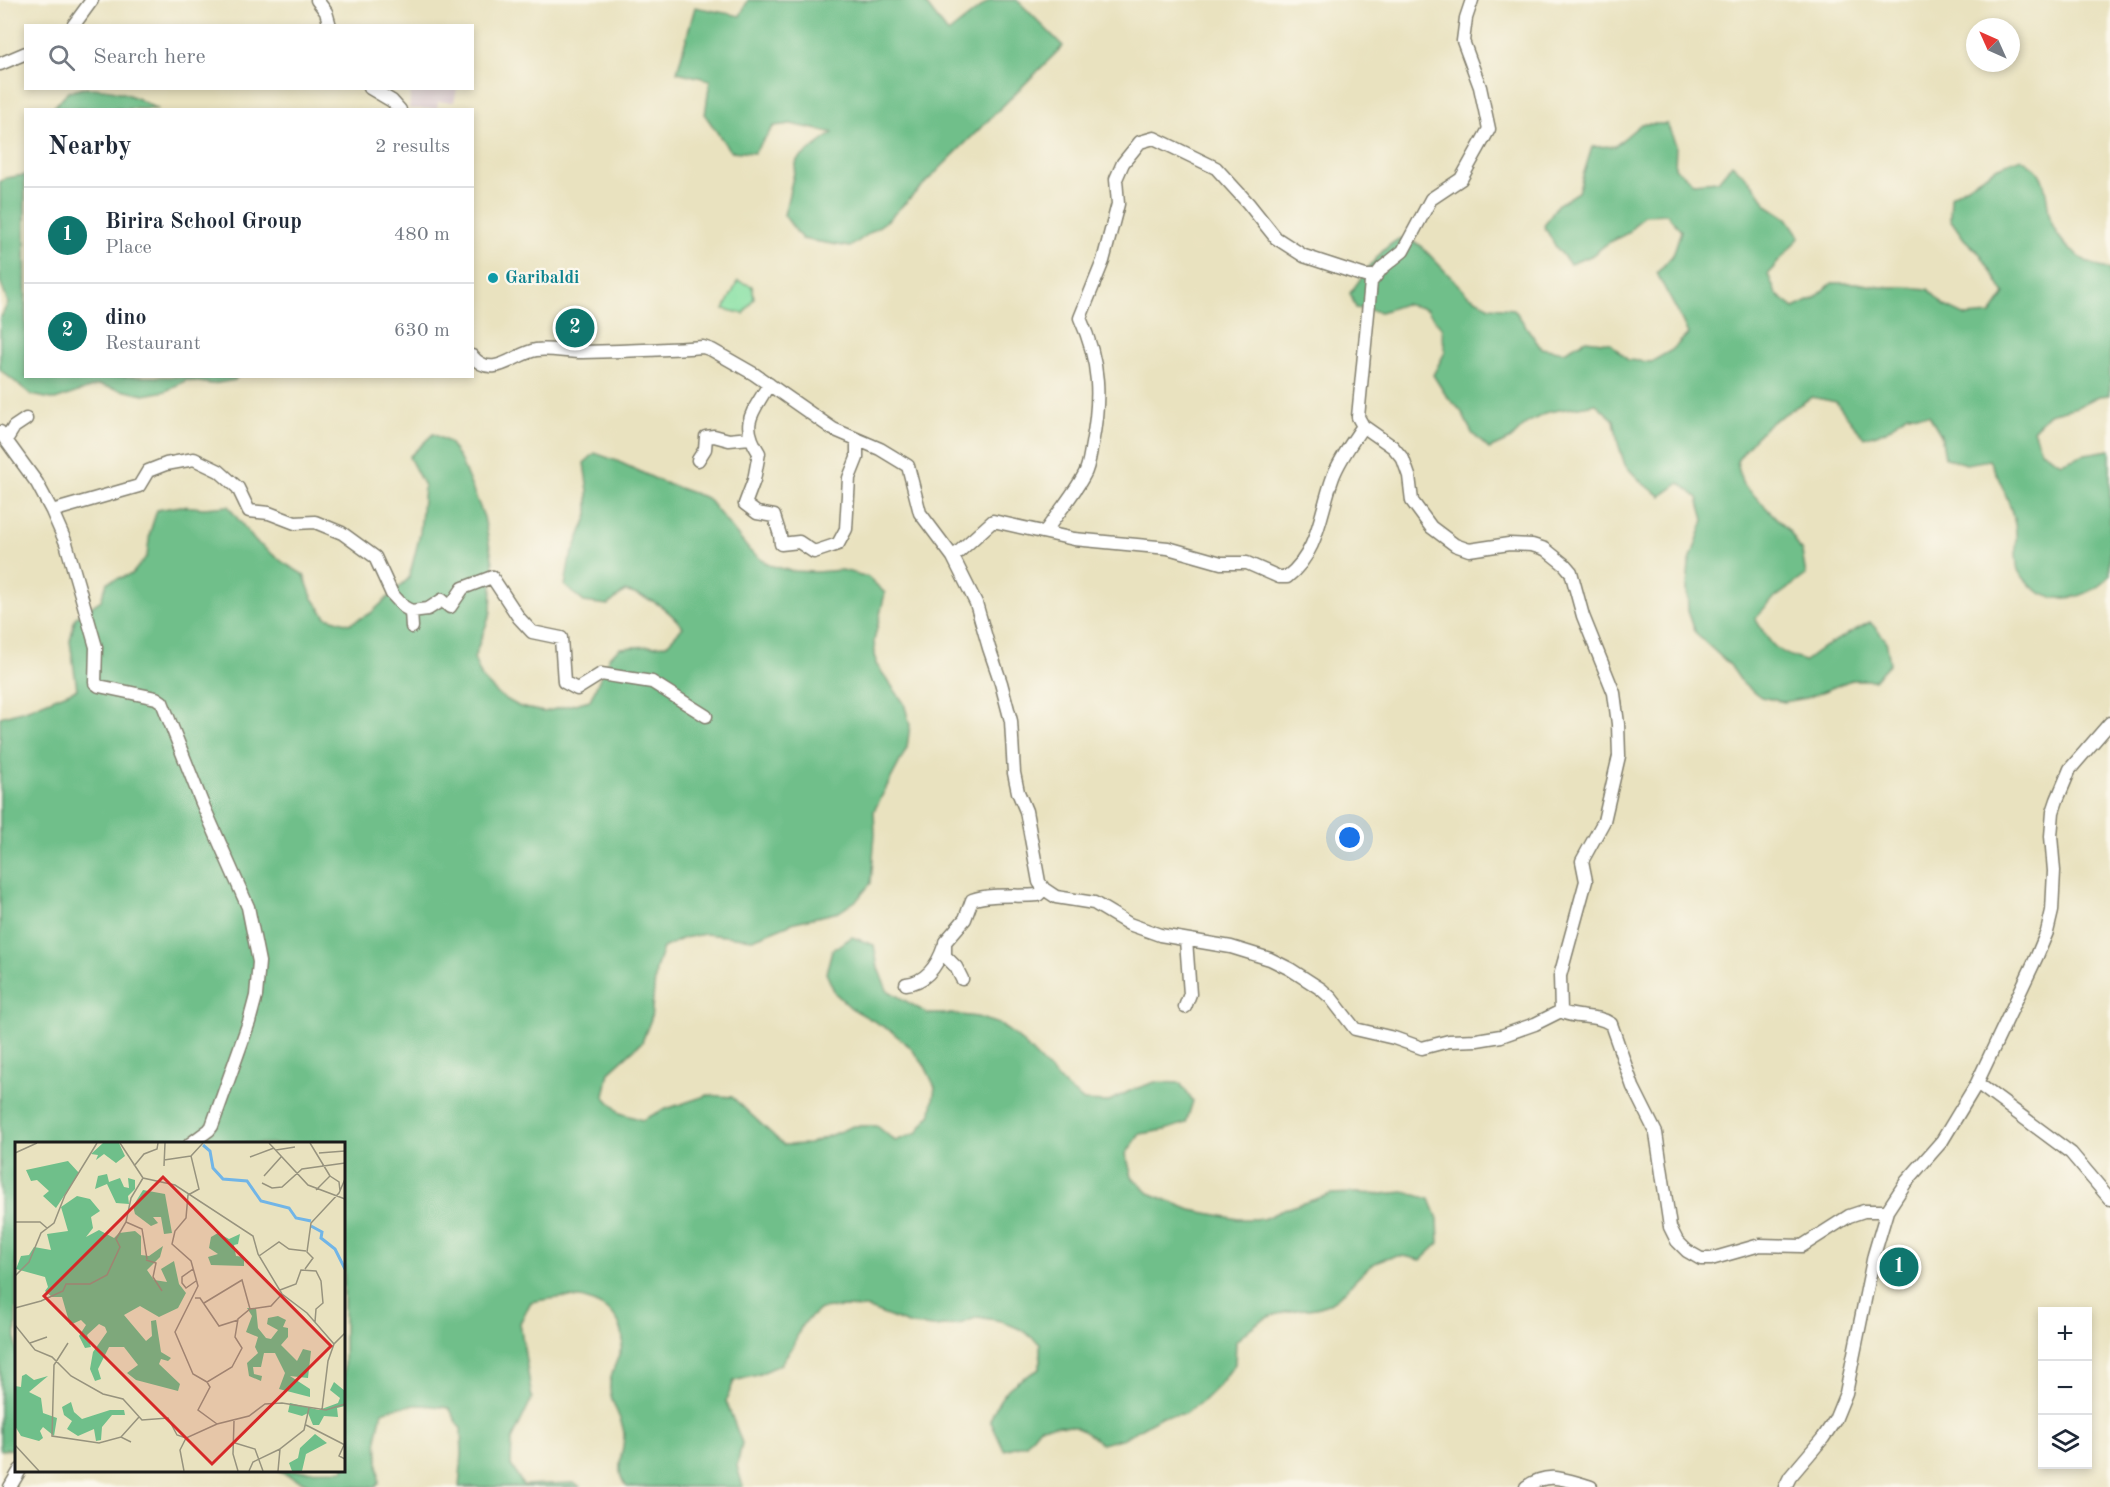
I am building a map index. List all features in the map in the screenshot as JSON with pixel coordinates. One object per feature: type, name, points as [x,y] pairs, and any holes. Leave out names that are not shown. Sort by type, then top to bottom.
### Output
[{"type":"street","points":[[75,24],[92,0]]},
{"type":"street","points":[[317,0],[326,12],[329,24]]},
{"type":"street","points":[[1472,0],[1462,41],[1480,87],[1489,129],[1488,134],[1461,179],[1431,199],[1403,251],[1371,282],[1358,417],[1363,426],[1393,447],[1403,459],[1409,476],[1412,501],[1431,527],[1455,545],[1469,550],[1509,544],[1532,545],[1545,549],[1565,565],[1573,577],[1583,616],[1614,693],[1619,756],[1604,820],[1582,861],[1586,880],[1562,967],[1559,990],[1561,1011]]},
{"type":"street","points":[[0,64],[24,54]]},
{"type":"street","points":[[373,90],[392,101],[398,108]]},
{"type":"street","points":[[1045,532],[1085,474],[1099,387],[1090,338],[1080,318],[1103,261],[1118,204],[1116,178],[1123,164],[1140,142],[1154,138],[1216,168],[1276,237],[1304,256],[1365,276],[1375,276]]},
{"type":"street","points":[[474,359],[492,366],[502,365],[538,350],[637,351],[703,347],[769,384],[833,429],[880,449],[908,466],[913,479],[918,508],[953,557],[976,603],[1011,721],[1014,773],[1018,792],[1026,811],[1039,882],[1044,889],[1056,897],[1094,903],[1129,924],[1146,931],[1231,947],[1270,959],[1321,989],[1358,1031],[1385,1036],[1422,1048],[1449,1041],[1501,1036],[1535,1024],[1561,1011]]},
{"type":"street","points":[[769,384],[749,418],[750,438],[759,453],[754,480],[745,504],[757,513],[774,516],[781,544],[799,542],[814,552],[838,544],[846,529],[849,478],[857,458],[857,440]]},
{"type":"street","points":[[26,418],[3,436],[36,483],[66,543],[96,647],[95,682],[99,686],[156,698],[165,708],[202,803],[248,907],[256,940],[260,962],[259,979],[249,1022],[212,1126],[191,1142]]},
{"type":"street","points":[[953,557],[991,521],[1097,542],[1168,548],[1221,563],[1246,563],[1279,577],[1287,577],[1306,556],[1314,542],[1333,476],[1363,426]]},
{"type":"street","points":[[698,460],[705,449],[706,437],[714,436],[729,440],[750,438]]},
{"type":"street","points":[[52,511],[139,486],[148,471],[166,464],[194,459],[219,471],[238,488],[249,511],[269,513],[295,523],[315,522],[342,533],[375,557],[392,594],[411,611],[428,609],[442,600],[450,607],[463,588],[492,577],[519,618],[532,632],[561,638],[564,682],[577,689],[602,674],[652,682],[706,716]]},
{"type":"street","points":[[411,611],[412,627]]},
{"type":"street","points":[[1785,1487],[1790,1477],[1835,1420],[1846,1393],[1874,1255],[1887,1211],[1906,1182],[1942,1141],[1977,1083],[2037,956],[2047,932],[2052,911],[2053,812],[2070,769],[2110,723]]},
{"type":"street","points":[[906,984],[920,980],[936,965],[945,942],[965,919],[972,900],[1038,895],[1044,889]]},
{"type":"street","points":[[1185,1007],[1190,994],[1186,940]]},
{"type":"street","points":[[945,942],[945,956],[956,967],[962,979]]},
{"type":"street","points":[[1561,1011],[1570,1015],[1596,1017],[1611,1024],[1633,1087],[1656,1133],[1670,1227],[1677,1241],[1692,1254],[1701,1259],[1760,1245],[1802,1246],[1849,1216],[1864,1211],[1887,1211]]},
{"type":"street","points":[[1977,1083],[2071,1153],[2110,1199]]},
{"type":"street","points":[[10,1487],[19,1472]]},
{"type":"street","points":[[1526,1487],[1533,1482],[1550,1477],[1591,1487]]},
{"type":"shaded area","points":[[411,90],[457,90],[454,102],[438,102],[437,108],[409,108]]},
{"type":"green space","points":[[748,0],[923,0],[948,33],[990,0],[1017,0],[1063,46],[888,220],[850,247],[802,239],[784,215],[797,160],[833,133],[791,124],[774,126],[754,153],[730,151],[705,115],[710,80],[677,72],[695,7],[740,16]]},
{"type":"green space","points":[[110,90],[122,92],[154,108],[53,108],[68,92]]},
{"type":"green space","points":[[1641,124],[1667,124],[1676,145],[1675,168],[1693,183],[1718,181],[1732,164],[1753,184],[1767,205],[1787,218],[1800,237],[1768,274],[1776,294],[1794,308],[1815,298],[1832,283],[1856,283],[1880,287],[1928,289],[1945,306],[1966,316],[1991,314],[2005,294],[1981,255],[1964,239],[1950,219],[1951,196],[1998,167],[2021,158],[2035,169],[2043,182],[2049,213],[2057,234],[2080,257],[2110,270],[2110,395],[2099,396],[2077,407],[2049,414],[2033,430],[2041,451],[2061,463],[2085,454],[2110,450],[2110,576],[2092,590],[2071,598],[2049,596],[2039,592],[2018,570],[2013,516],[1989,460],[1966,464],[1945,458],[1941,435],[1929,415],[1907,414],[1886,431],[1864,438],[1836,402],[1812,397],[1770,423],[1737,461],[1742,483],[1790,532],[1802,552],[1806,575],[1771,601],[1755,618],[1774,646],[1786,654],[1805,661],[1824,647],[1870,622],[1886,640],[1890,663],[1874,680],[1851,680],[1807,698],[1784,702],[1761,697],[1743,684],[1730,665],[1696,634],[1688,611],[1689,564],[1704,520],[1698,498],[1680,483],[1661,496],[1642,483],[1625,465],[1614,420],[1596,404],[1548,412],[1527,423],[1511,439],[1489,449],[1472,433],[1461,411],[1445,394],[1433,375],[1445,352],[1442,328],[1426,309],[1404,304],[1381,312],[1356,308],[1350,293],[1379,255],[1401,238],[1420,245],[1468,295],[1490,307],[1514,309],[1541,348],[1564,352],[1586,340],[1610,343],[1628,360],[1651,362],[1672,350],[1688,334],[1657,273],[1673,255],[1681,231],[1667,214],[1644,215],[1628,233],[1608,243],[1591,256],[1570,264],[1556,247],[1544,226],[1557,205],[1578,192],[1592,147],[1615,146]]},
{"type":"green space","points":[[24,175],[24,378],[236,378],[235,380],[212,384],[187,380],[166,391],[144,395],[98,385],[55,400],[32,395],[0,370],[0,319],[8,303],[0,281],[0,182],[6,178]]},
{"type":"green space","points":[[738,281],[752,286],[754,298],[744,314],[724,309]]},
{"type":"green space","points":[[433,434],[449,442],[461,461],[484,517],[493,563],[491,612],[474,658],[482,678],[499,695],[520,707],[544,712],[590,700],[610,656],[620,648],[666,645],[683,627],[664,608],[635,594],[625,591],[608,605],[584,602],[565,586],[569,562],[588,515],[588,491],[584,463],[595,453],[662,482],[707,498],[750,551],[769,565],[791,571],[842,570],[868,577],[885,593],[874,641],[876,664],[904,703],[910,725],[907,748],[874,811],[875,834],[871,883],[857,900],[839,912],[795,922],[753,939],[705,934],[684,938],[663,948],[656,969],[651,1019],[642,1042],[609,1072],[604,1096],[620,1113],[642,1120],[663,1110],[708,1095],[732,1097],[784,1145],[809,1144],[853,1126],[877,1126],[895,1141],[917,1133],[931,1113],[935,1087],[925,1066],[910,1047],[891,1031],[851,1008],[835,993],[826,973],[832,950],[852,937],[874,945],[878,968],[887,990],[928,1014],[977,1017],[999,1024],[1017,1037],[1066,1087],[1084,1101],[1107,1102],[1155,1082],[1180,1083],[1193,1101],[1186,1123],[1165,1130],[1140,1134],[1126,1154],[1132,1177],[1149,1193],[1191,1210],[1238,1219],[1263,1219],[1331,1194],[1405,1192],[1430,1199],[1438,1219],[1439,1243],[1421,1260],[1398,1256],[1376,1263],[1342,1294],[1323,1306],[1286,1312],[1263,1320],[1236,1341],[1235,1364],[1204,1400],[1184,1414],[1162,1416],[1124,1438],[1102,1444],[1080,1429],[1059,1425],[1040,1427],[1026,1444],[1004,1450],[990,1420],[999,1401],[1009,1388],[1040,1369],[1040,1344],[1022,1330],[1001,1321],[978,1317],[957,1325],[934,1327],[911,1325],[866,1308],[820,1309],[802,1325],[793,1346],[780,1365],[757,1375],[734,1381],[726,1401],[742,1443],[737,1466],[743,1487],[627,1487],[620,1474],[624,1441],[623,1428],[610,1390],[611,1377],[623,1341],[618,1321],[601,1306],[582,1298],[563,1297],[531,1302],[520,1323],[532,1398],[512,1440],[511,1465],[523,1485],[573,1483],[581,1487],[459,1487],[462,1454],[461,1429],[449,1408],[415,1405],[382,1412],[377,1434],[379,1483],[376,1487],[314,1487],[280,1472],[345,1472],[345,1142],[15,1142],[15,1449],[0,1450],[0,717],[28,709],[77,689],[70,641],[75,618],[101,600],[107,582],[132,574],[147,556],[150,532],[157,510],[181,506],[204,508],[228,506],[255,541],[304,575],[312,597],[326,617],[349,624],[371,613],[409,578],[420,534],[424,486],[409,457]]},
{"type":"place","name":"Garibaldi","points":[[493,278]]},
{"type":"place","name":"dino","points":[[575,328]]},
{"type":"place","name":"Birira School Group","points":[[1899,1267]]}]
